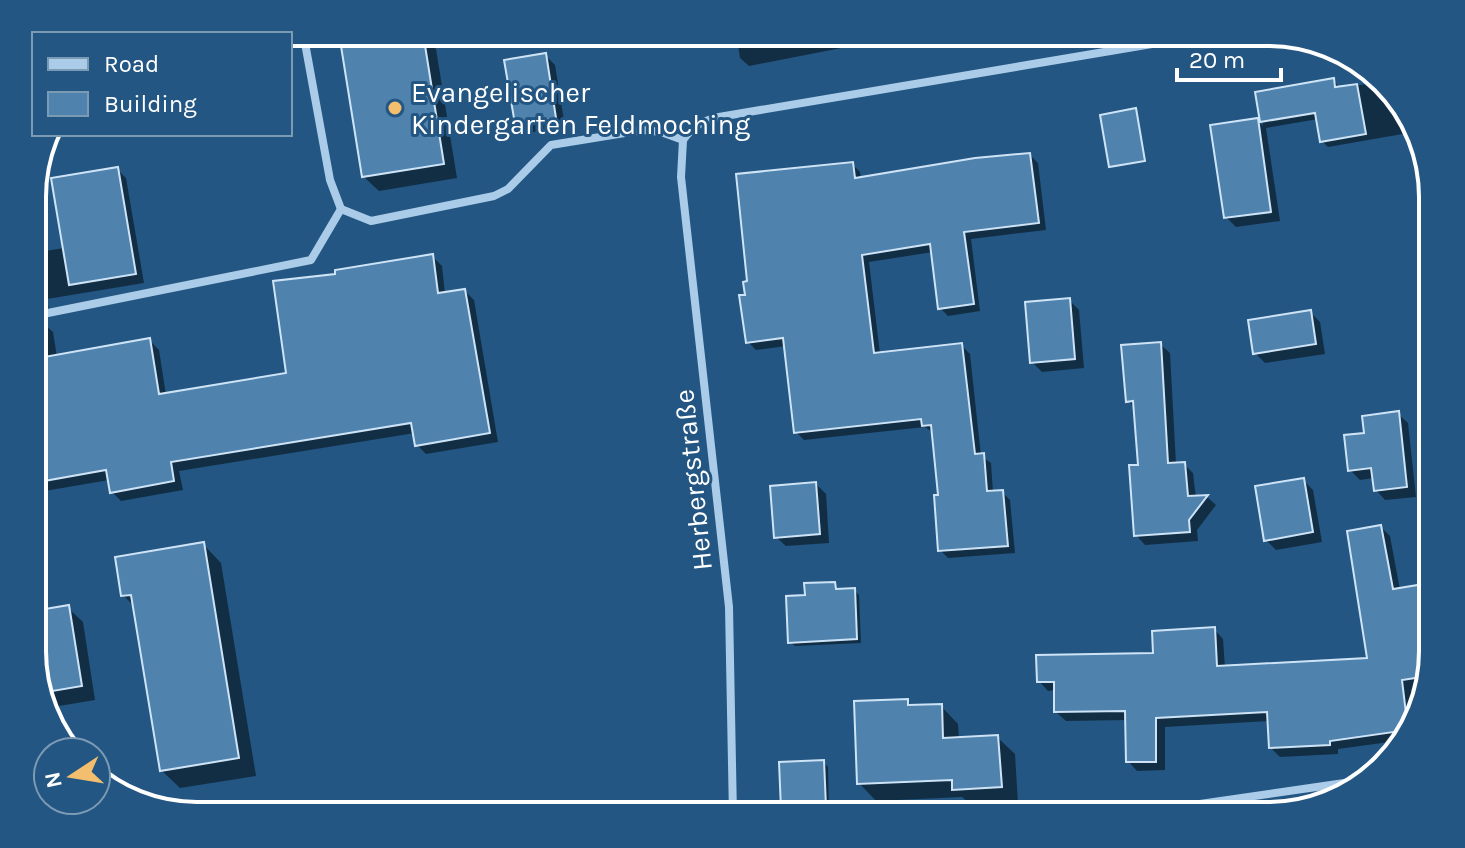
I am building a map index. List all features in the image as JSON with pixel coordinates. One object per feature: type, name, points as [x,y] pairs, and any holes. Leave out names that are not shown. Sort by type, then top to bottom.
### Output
[{"type":"street","points":[[306,46],[330,180],[341,209],[371,221],[494,196],[508,189],[551,145],[643,130],[661,132],[683,140],[692,127],[719,117],[1140,46]]},
{"type":"street","name":"Herbergstraße","points":[[683,140],[681,177],[729,607],[733,802]]},
{"type":"street","points":[[46,313],[311,260],[341,209]]},
{"type":"street","points":[[1213,802],[1339,784]]},
{"type":"building","points":[[341,46],[425,46],[444,164],[362,177]]},
{"type":"building","points":[[546,53],[556,118],[515,124],[504,60]]},
{"type":"building","points":[[1334,78],[1335,87],[1357,84],[1366,134],[1320,142],[1315,113],[1260,122],[1255,92]]},
{"type":"building","points":[[1136,108],[1145,161],[1109,167],[1100,115]]},
{"type":"building","points":[[1258,118],[1271,212],[1224,218],[1210,125]]},
{"type":"building","points":[[1030,153],[1039,223],[964,232],[974,304],[938,309],[930,244],[862,255],[874,353],[962,343],[975,454],[984,453],[987,491],[1003,490],[1008,546],[938,551],[934,495],[938,495],[931,425],[922,426],[921,419],[794,433],[783,338],[746,343],[739,295],[745,295],[743,282],[747,281],[736,174],[853,162],[855,178],[975,158]]},
{"type":"building","points":[[118,167],[136,274],[69,285],[51,178]]},
{"type":"building","points":[[433,254],[438,293],[465,289],[490,433],[415,446],[411,423],[171,462],[174,481],[110,493],[106,470],[46,481],[46,357],[150,338],[159,394],[286,373],[273,281],[335,274],[335,270]]},
{"type":"building","points":[[1070,298],[1075,359],[1030,363],[1025,302]]},
{"type":"building","points":[[1311,310],[1316,344],[1253,354],[1248,320]]},
{"type":"building","points":[[1161,342],[1168,463],[1185,462],[1188,496],[1208,495],[1189,520],[1190,532],[1134,536],[1129,465],[1138,465],[1133,401],[1126,402],[1121,345]]},
{"type":"building","points":[[1399,411],[1407,487],[1374,491],[1371,468],[1348,471],[1344,435],[1364,433],[1362,416]]},
{"type":"building","points":[[1304,478],[1313,532],[1264,541],[1255,486]]},
{"type":"building","points":[[816,482],[820,534],[774,538],[770,486]]},
{"type":"building","points":[[1381,525],[1393,589],[1419,585],[1416,678],[1402,680],[1406,711],[1395,732],[1330,741],[1330,745],[1269,748],[1267,712],[1156,718],[1156,762],[1126,762],[1125,711],[1054,712],[1054,682],[1037,682],[1036,655],[1153,653],[1152,631],[1215,627],[1217,666],[1367,658],[1347,531]]},
{"type":"building","points":[[204,542],[239,758],[160,771],[131,595],[121,596],[115,557]]},
{"type":"building","points":[[835,582],[836,589],[855,588],[857,639],[788,643],[786,596],[805,595],[804,583]]},
{"type":"building","points":[[69,605],[82,686],[51,691],[47,671],[46,609]]},
{"type":"building","points":[[908,699],[908,705],[942,704],[943,738],[998,735],[1002,787],[952,790],[952,780],[857,784],[854,701]]},
{"type":"building","points":[[824,760],[826,802],[781,802],[779,762]]},
{"type":"place","name":"Evangelischer Kindergarten Feldmoching","points":[[395,108]]}]
